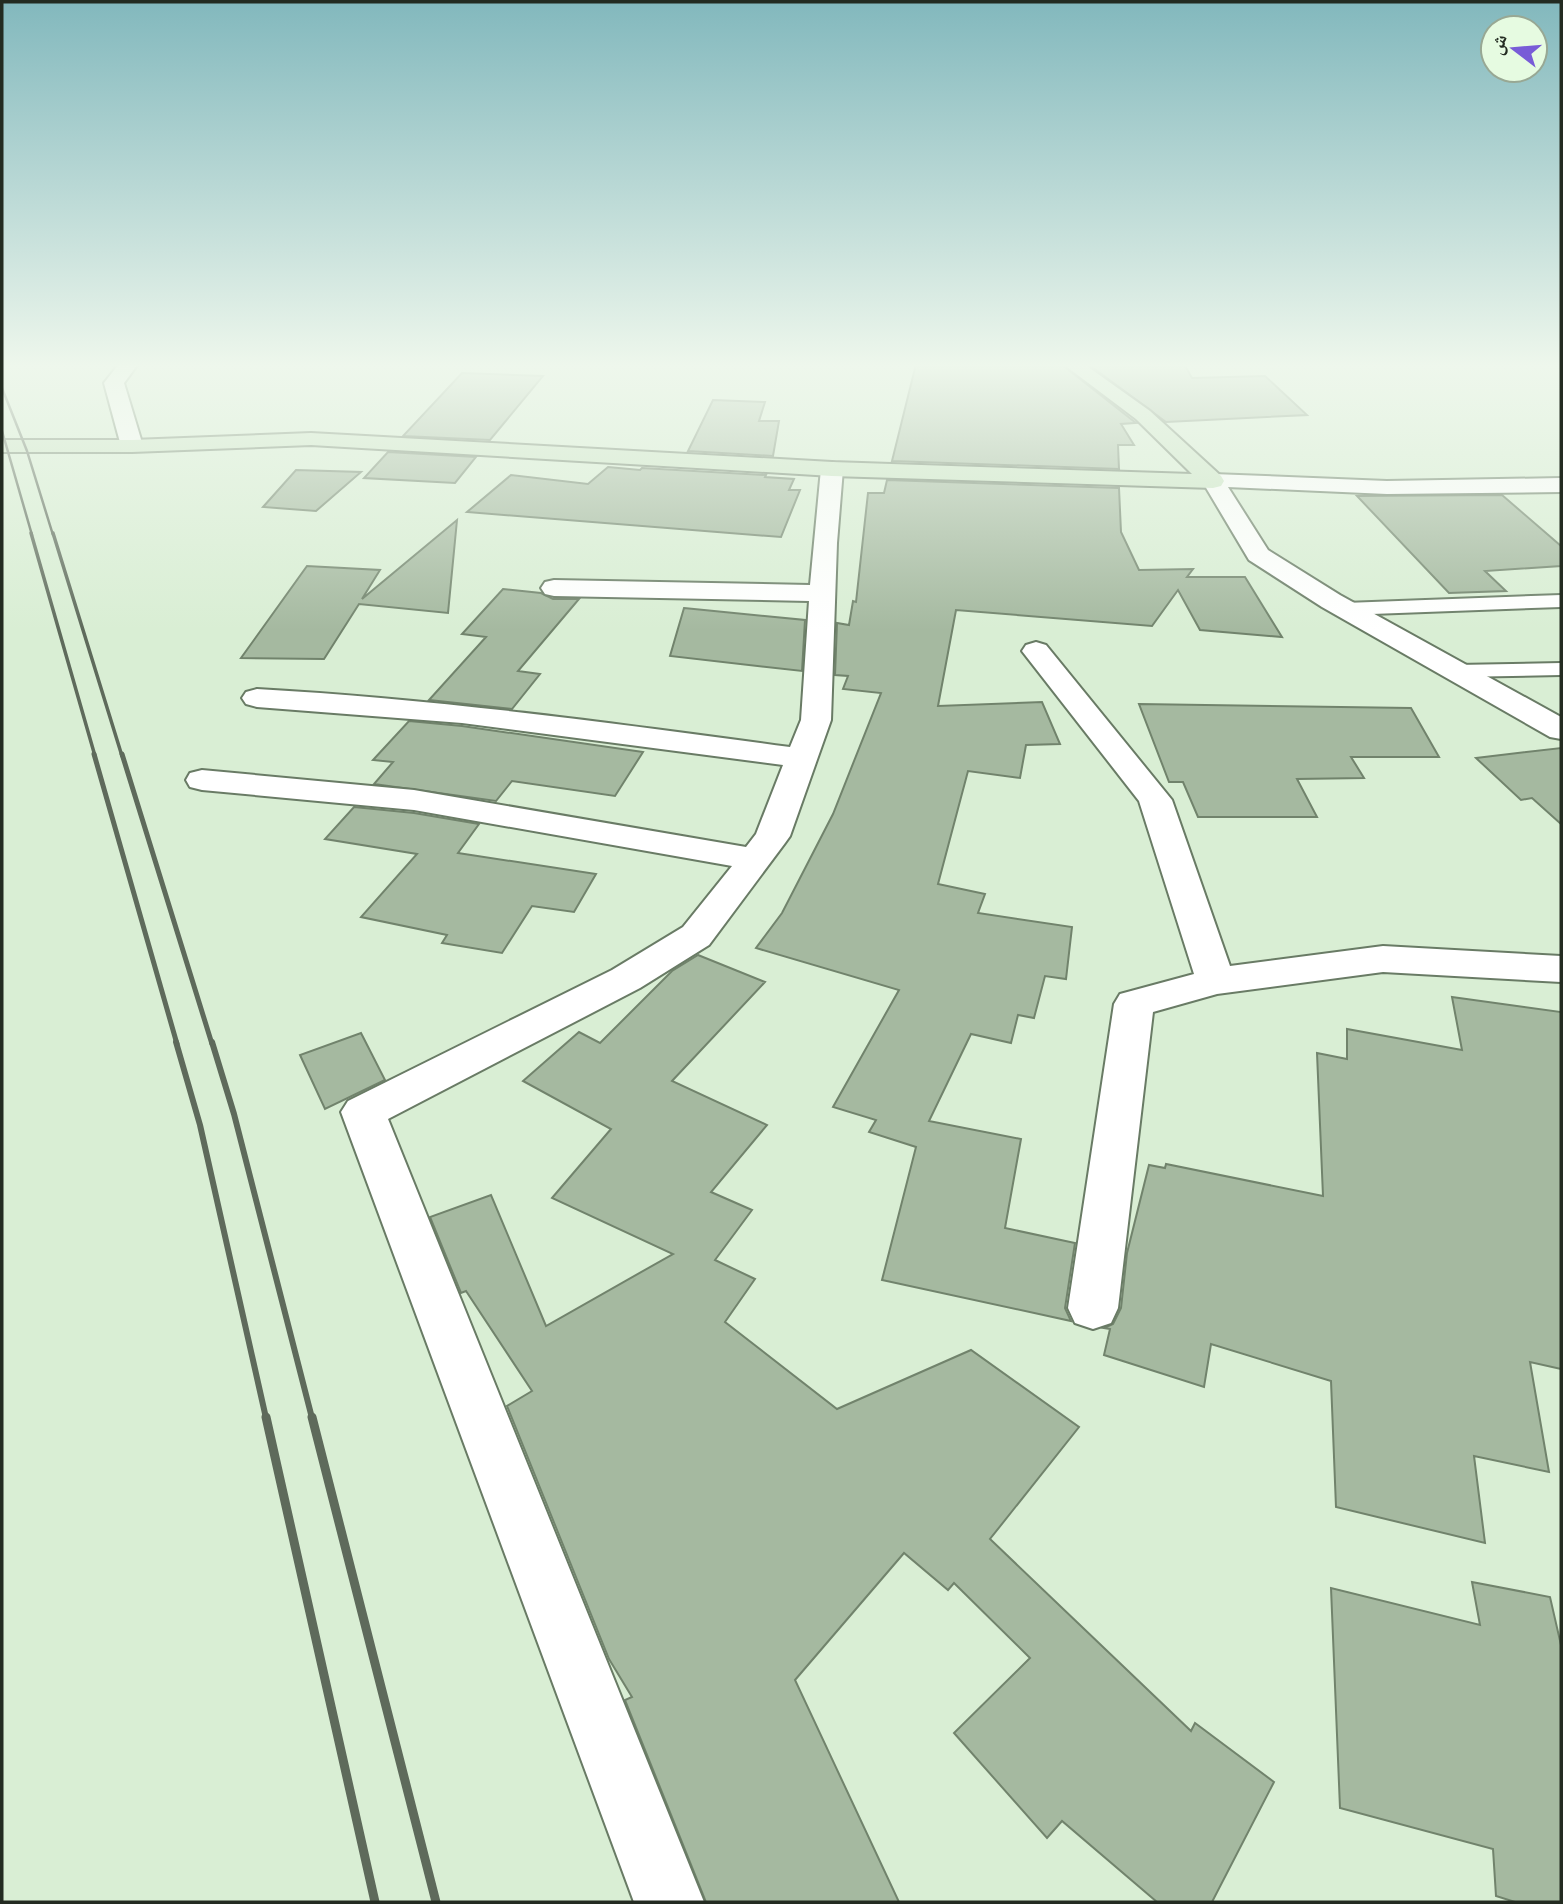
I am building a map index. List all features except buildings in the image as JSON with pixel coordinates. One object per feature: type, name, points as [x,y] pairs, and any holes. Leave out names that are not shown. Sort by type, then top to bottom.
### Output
[{"type":"main road","points":[[577,453],[832,469],[1213,481]]},
{"type":"main road","points":[[1183,453],[1213,481]]},
{"type":"street","points":[[669,1902],[363,1112],[626,979],[696,936],[773,836],[816,720],[824,593],[824,543],[832,469]]},
{"type":"street","points":[[1213,481],[1360,489],[1561,485]]},
{"type":"street","points":[[1213,481],[1258,555],[1345,609],[1561,730]]},
{"type":"street","points":[[554,588],[824,593]]},
{"type":"street","points":[[1036,651],[1155,800],[1216,981]]},
{"type":"street","points":[[257,698],[344,703],[802,758]]},
{"type":"street","points":[[202,780],[414,800],[755,859]]},
{"type":"street","points":[[1093,1308],[1134,1004],[1216,981],[1383,959],[1561,969]]},
{"type":"lane","points":[[1345,609],[1561,601]]},
{"type":"lane","points":[[1456,671],[1561,669]]},
{"type":"railway","points":[[8,453],[32,535]]},
{"type":"railway","points":[[28,453],[53,535]]},
{"type":"railway","points":[[31,533],[95,756]]},
{"type":"railway","points":[[53,533],[122,756]]},
{"type":"railway","points":[[94,754],[177,1044]]},
{"type":"railway","points":[[122,754],[212,1044]]},
{"type":"railway","points":[[176,1042],[200,1125],[266,1418]]},
{"type":"railway","points":[[212,1042],[234,1114],[312,1418]]},
{"type":"railway","points":[[266,1417],[375,1902]]},
{"type":"railway","points":[[312,1417],[436,1902]]}]
